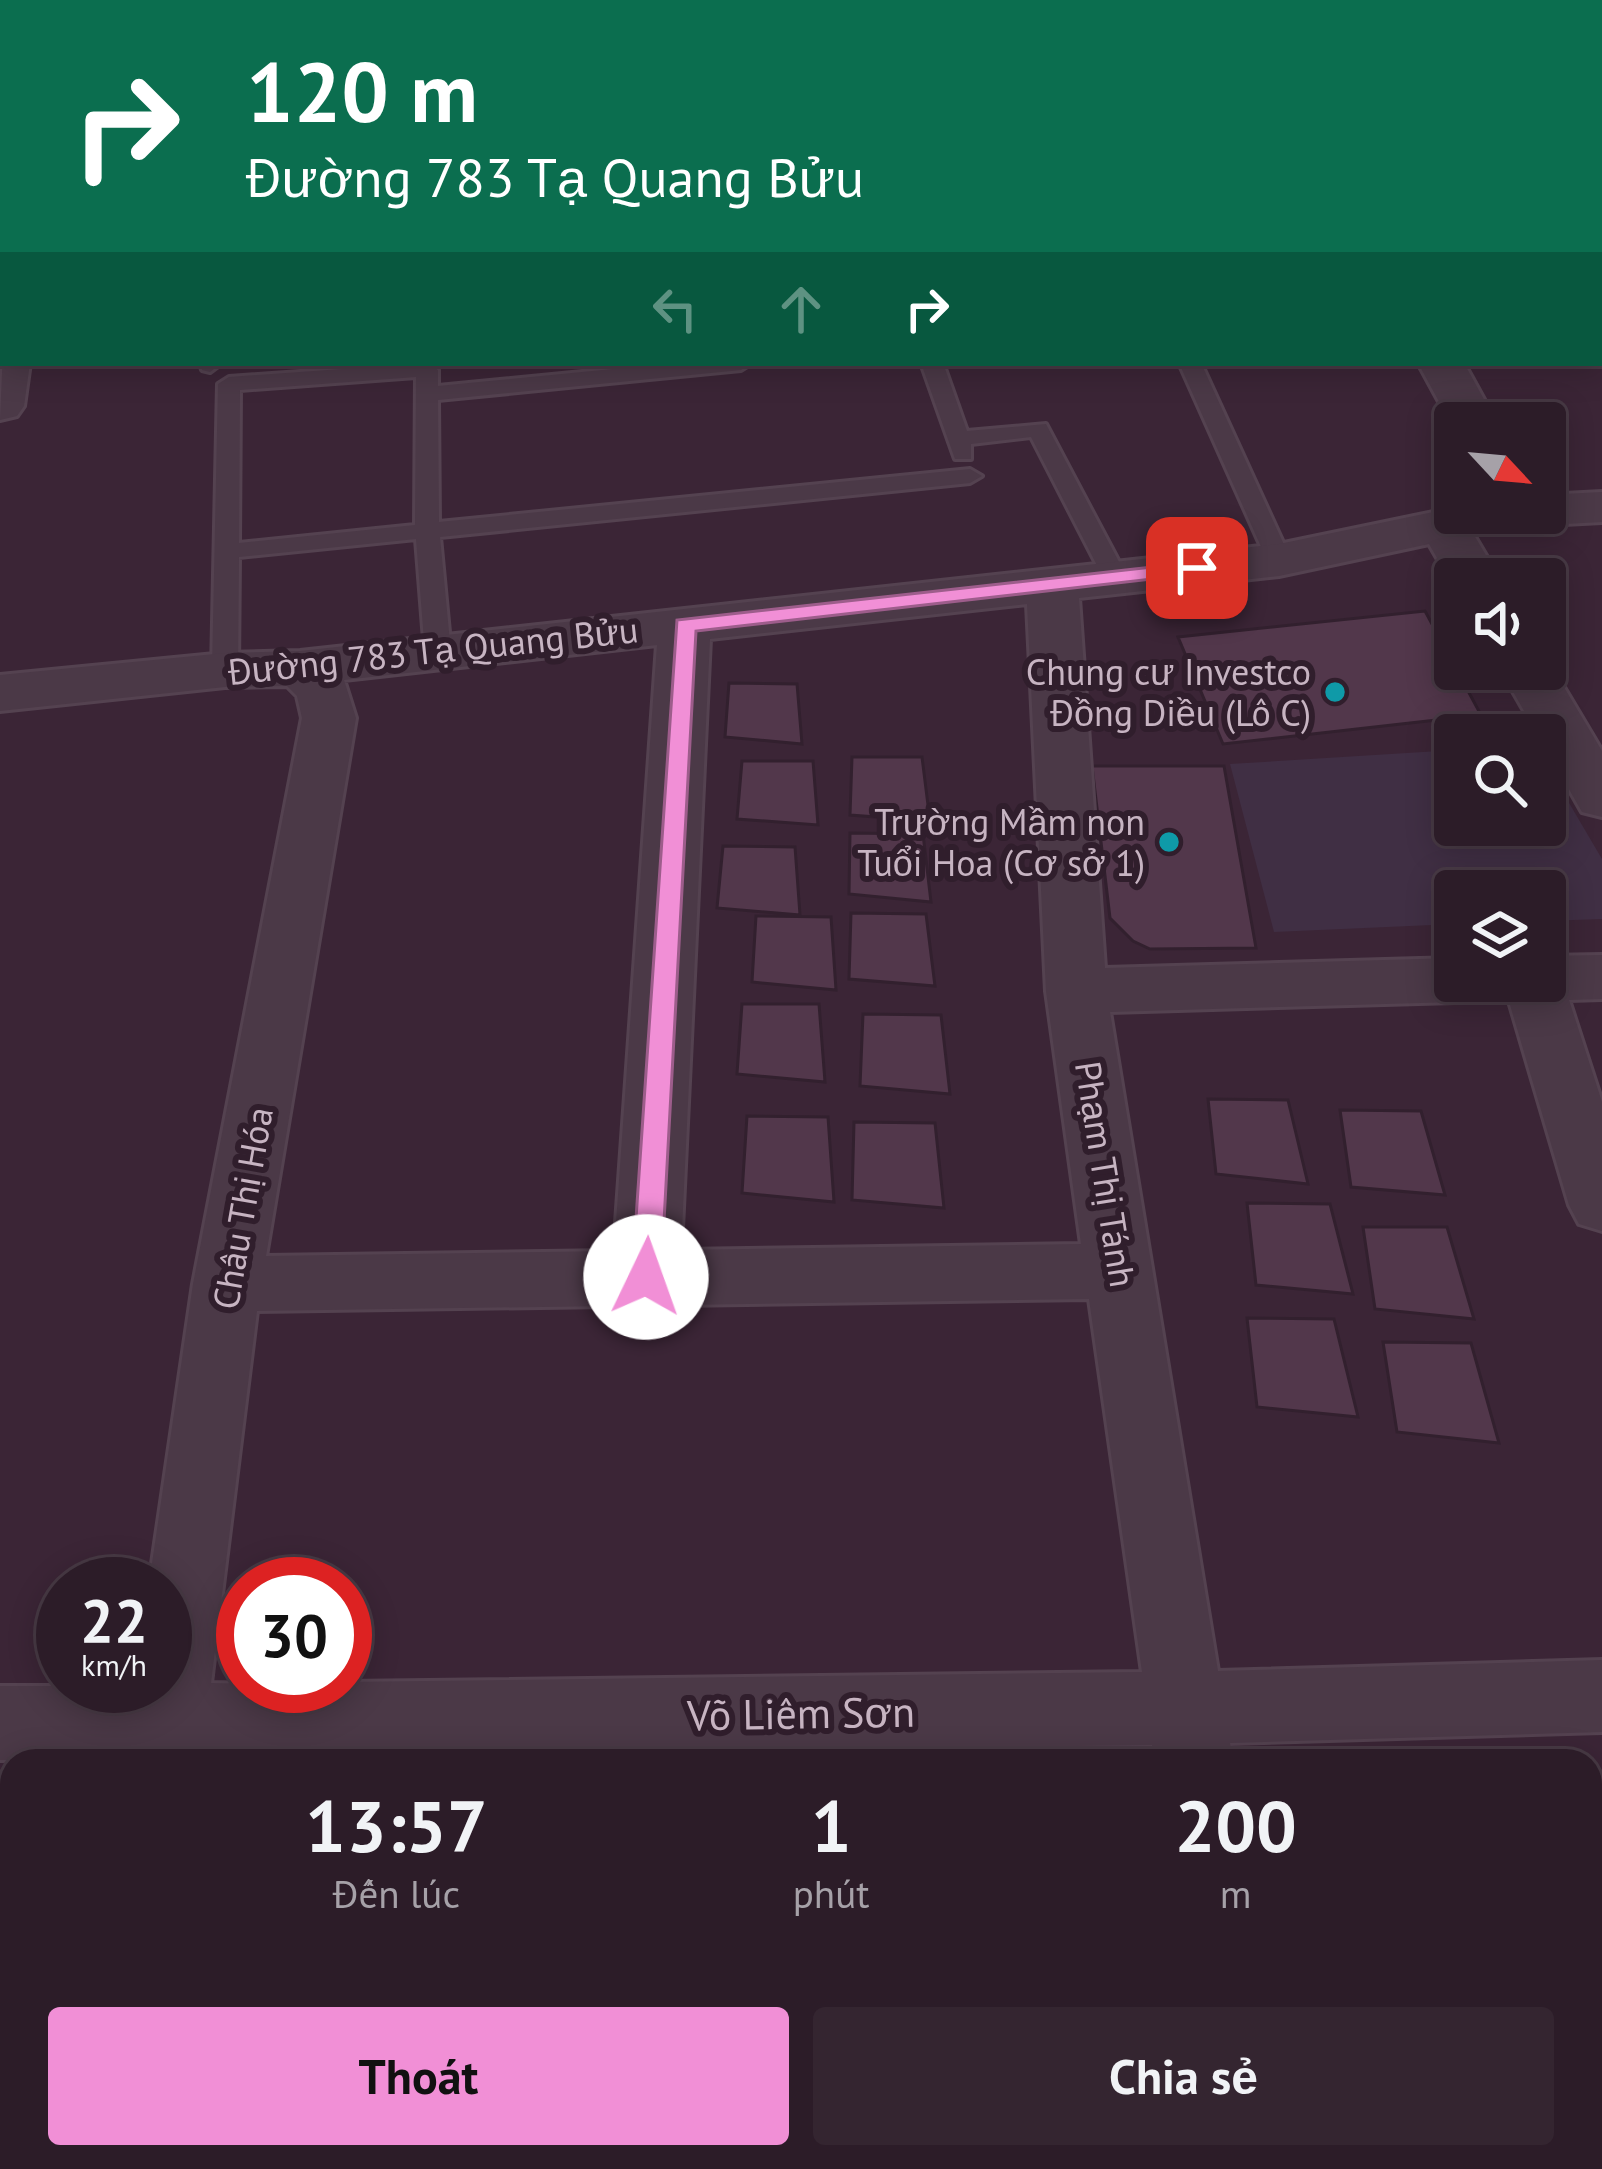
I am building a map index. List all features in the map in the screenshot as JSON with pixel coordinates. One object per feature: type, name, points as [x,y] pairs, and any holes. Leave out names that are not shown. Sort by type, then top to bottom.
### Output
[{"type":"street","points":[[0,406],[7,366]]},
{"type":"street","points":[[1443,366],[1462,402]]},
{"type":"street","points":[[1566,509],[1602,507]]},
{"type":"street","name":"Đường 783 Tạ Quang Bửu","points":[[0,693],[225,670],[300,668],[1279,560],[1434,527]]},
{"type":"street","name":"Phạm Thị Tánh","points":[[1052,584],[1076,991],[1191,1734]]},
{"type":"street","points":[[646,1277],[685,625]]},
{"type":"street","name":"Châu Thị Hóa","points":[[166,1742],[227,1284],[329,718],[323,690],[300,668]]},
{"type":"street","points":[[1539,690],[1602,798]]},
{"type":"street","points":[[1566,978],[1602,977]]},
{"type":"street","points":[[1076,991],[1434,981]]},
{"type":"street","points":[[1539,1002],[1602,1205]]},
{"type":"street","points":[[227,1284],[1122,1271]]},
{"type":"street","name":"Võ Liêm Sơn","points":[[0,1723],[166,1742],[1191,1734],[1602,1696]]},
{"type":"lane","points":[[225,670],[230,384],[669,366]]},
{"type":"lane","points":[[228,550],[974,484],[933,366]]},
{"type":"lane","points":[[1191,366],[1279,560]]},
{"type":"lane","points":[[427,376],[427,530],[438,652]]},
{"type":"lane","points":[[958,439],[1037,429],[1115,578]]},
{"type":"shaded area","points":[[1434,751],[1434,846],[1566,846],[1566,798],[1602,859],[1602,919],[1566,920],[1566,870],[1434,870],[1434,925],[1274,932],[1230,764]]},
{"type":"building","name":"Chung cư Investco Đồng Diều (Lô C)","points":[[1425,611],[1434,628],[1434,690],[1468,690],[1480,714],[1434,714],[1434,720],[1223,744],[1178,637]]},
{"type":"building","points":[[729,683],[797,684],[802,744],[725,737]]},
{"type":"building","points":[[852,757],[922,757],[930,821],[850,815]]},
{"type":"building","points":[[742,761],[813,761],[818,825],[737,819]]},
{"type":"building","name":"Trường Mầm non Tuổi Hoa (Cơ sở 1)","points":[[1092,766],[1224,766],[1256,948],[1150,949],[1133,941],[1110,918]]},
{"type":"building","points":[[850,833],[923,834],[931,902],[849,894]]},
{"type":"building","points":[[723,846],[795,847],[800,915],[717,908]]},
{"type":"building","points":[[851,913],[926,914],[935,986],[849,979]]},
{"type":"building","points":[[756,916],[831,917],[836,990],[752,982]]},
{"type":"building","points":[[742,1004],[819,1004],[825,1082],[737,1074]]},
{"type":"building","points":[[863,1014],[941,1015],[950,1094],[860,1086]]},
{"type":"building","points":[[1208,1099],[1288,1100],[1308,1184],[1216,1174]]},
{"type":"building","points":[[1340,1110],[1421,1111],[1445,1195],[1351,1187]]},
{"type":"building","points":[[747,1116],[828,1117],[834,1202],[742,1193]]},
{"type":"building","points":[[854,1122],[935,1123],[944,1208],[852,1200]]},
{"type":"building","points":[[1247,1203],[1330,1204],[1353,1294],[1256,1285]]},
{"type":"building","points":[[1363,1227],[1447,1227],[1474,1319],[1375,1309]]},
{"type":"building","points":[[1247,1318],[1334,1319],[1358,1417],[1257,1407]]},
{"type":"building","points":[[1383,1342],[1471,1343],[1499,1443],[1397,1432]]},
{"type":"place","name":"Chung cư Investco Đồng Diều (Lô C)","points":[[1335,692]]},
{"type":"place","name":"Trường Mầm non Tuổi Hoa (Cơ sở 1)","points":[[1169,842]]},
{"type":"route","points":[[646,1277],[685,625],[1197,568]]}]
